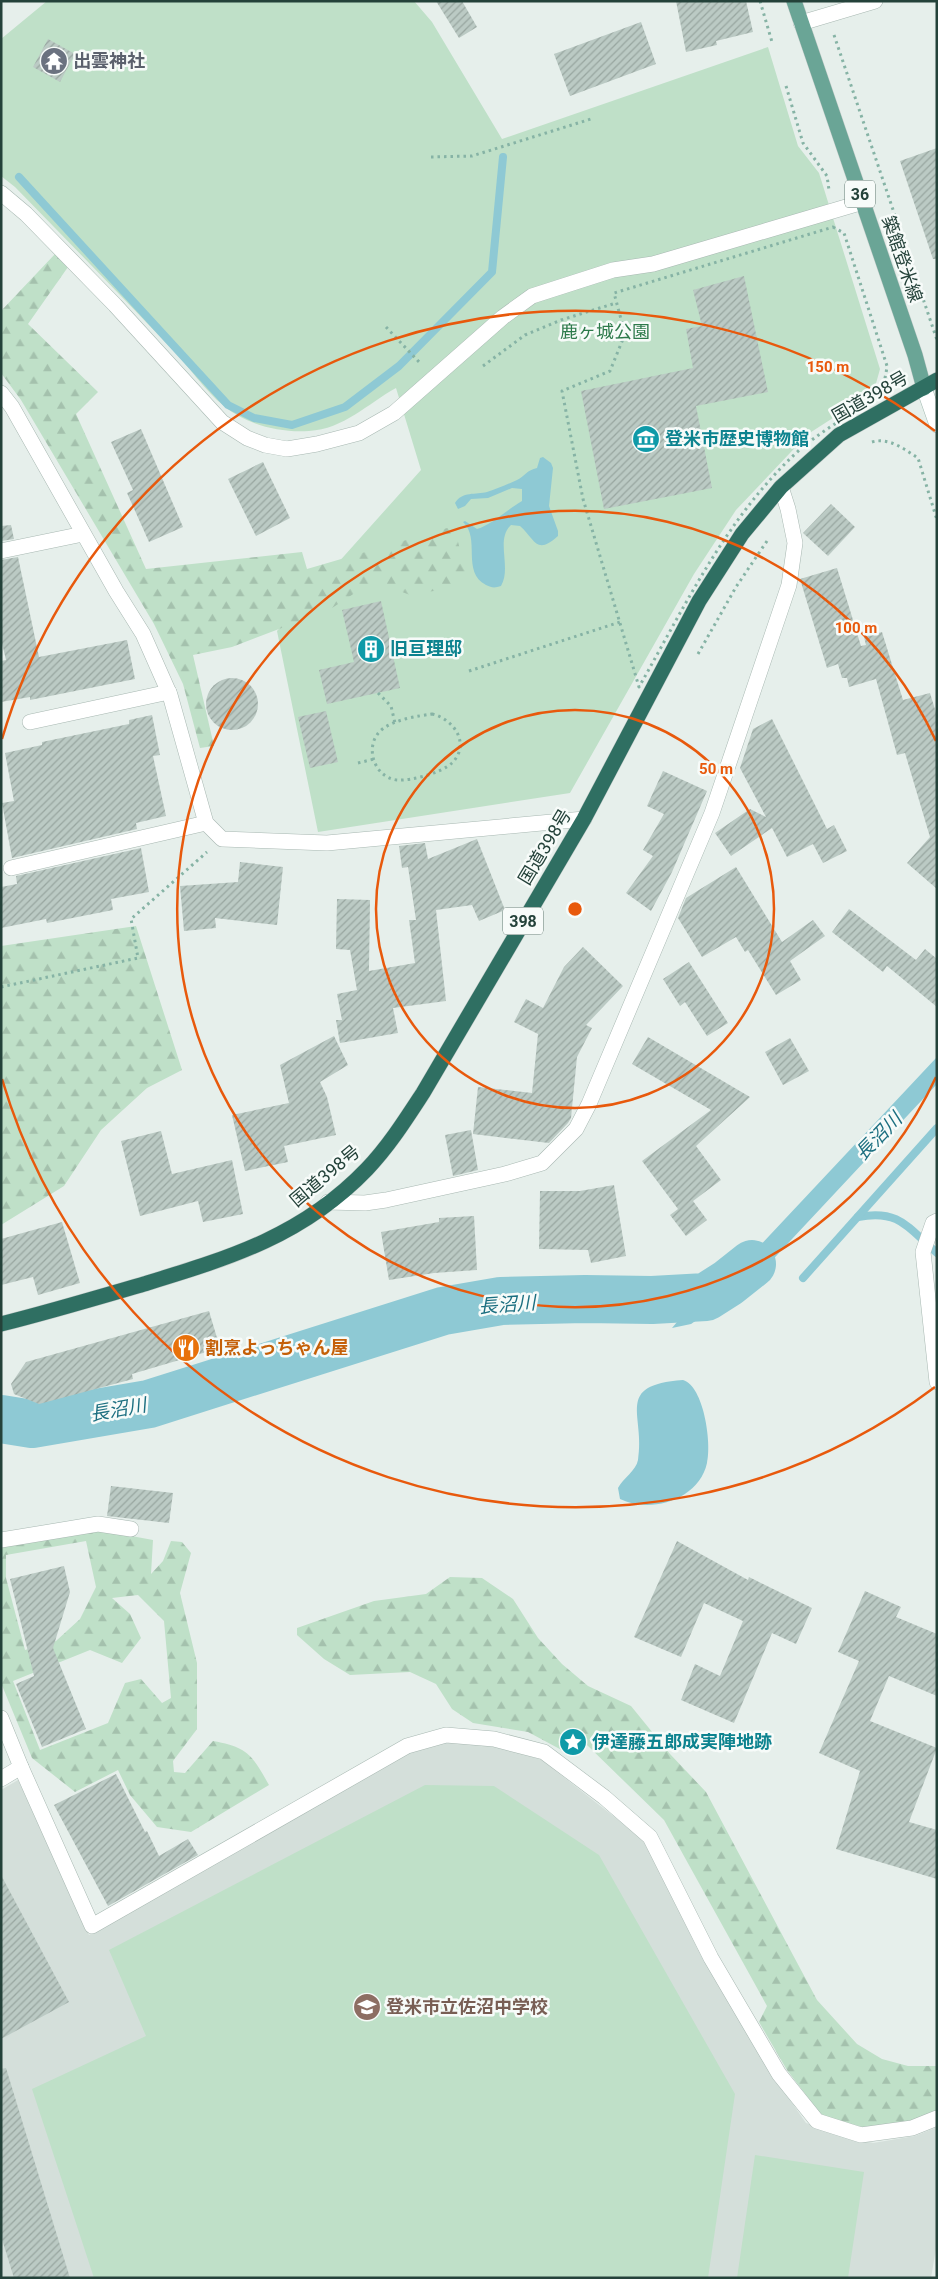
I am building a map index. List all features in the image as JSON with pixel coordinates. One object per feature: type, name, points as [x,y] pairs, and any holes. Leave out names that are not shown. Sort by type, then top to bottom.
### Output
[{"type":"highway","name":"国道398号","points":[[1,1324],[60,1309],[242,1252],[280,1235],[328,1202],[366,1169],[395,1135],[423,1093],[584,819],[699,601],[742,534],[781,487],[839,435],[930,384]]},
{"type":"main road","name":"築館登米線","points":[[794,1],[915,355],[930,384]]},
{"type":"street","points":[[801,23],[875,1]]},
{"type":"street","points":[[1,193],[26,214],[115,305],[222,422],[247,438],[265,445],[287,449],[317,444],[360,432],[394,414],[502,317],[532,296],[613,270],[653,264],[863,202]]},
{"type":"street","points":[[930,384],[937,425]]},
{"type":"street","points":[[1,393],[12,407],[83,534],[143,634],[169,692],[206,823],[222,839],[327,843],[584,819]]},
{"type":"street","points":[[328,1202],[365,1203],[386,1200],[542,1163],[576,1128],[589,1104],[712,813],[789,585],[795,543],[781,487]]},
{"type":"street","points":[[1,551],[83,534]]},
{"type":"street","points":[[30,722],[169,692]]},
{"type":"street","points":[[11,868],[206,823]]},
{"type":"street","points":[[935,1222],[923,1252],[937,1382]]},
{"type":"street","points":[[1,1540],[98,1524],[131,1529]]},
{"type":"street","points":[[1,1718],[92,1926],[408,1746],[446,1734],[494,1739],[544,1752],[604,1797],[650,1837],[711,1958],[774,2066],[817,2121],[861,2135],[912,2128],[937,2118]]},
{"type":"street","points":[[1,1779],[21,1767]]},
{"type":"path","points":[[760,1],[772,42]]},
{"type":"path","points":[[827,15],[937,340]]},
{"type":"path","points":[[786,86],[803,143],[826,176],[830,189],[826,193]]},
{"type":"path","points":[[431,157],[472,156],[591,119]]},
{"type":"path","points":[[833,227],[844,233],[887,366],[886,376],[878,394],[864,406],[818,435],[796,454],[748,504],[702,575],[639,687],[583,499],[562,391],[610,371],[624,334],[616,303],[614,293],[833,227]]},
{"type":"path","points":[[478,369],[526,335],[561,320],[616,303]]},
{"type":"path","points":[[386,327],[422,365]]},
{"type":"path","points":[[918,458],[937,520]]},
{"type":"path","points":[[469,670],[620,622]]},
{"type":"path","points":[[378,693],[391,706],[395,723]]},
{"type":"path","points":[[423,715],[441,716],[456,728],[460,746],[457,755],[444,768],[405,780],[386,776],[379,770],[372,753],[377,734],[395,723],[423,715]]},
{"type":"path","points":[[358,763],[374,759]]},
{"type":"path","points":[[1,988],[138,958],[131,919],[222,839]]},
{"type":"shaded area","name":"登米市立佐沼中学校","points":[[445,1741],[490,1744],[542,1760],[645,1841],[703,1956],[761,2058],[806,2123],[873,2143],[915,2136],[937,2127],[937,2243],[931,2278],[1,2278],[1,1790],[18,1780],[89,1935],[414,1750]]},
{"type":"green space","name":"鹿ヶ城公園","points":[[47,1],[414,1],[432,22],[502,139],[768,47],[798,146],[819,173],[880,369],[875,387],[861,400],[808,434],[736,510],[694,574],[570,793],[318,832],[277,631],[421,470],[396,388],[344,421],[333,426],[309,431],[275,429],[253,423],[233,413],[217,400],[177,354],[15,187],[1,176],[1,39]]},
{"type":"green space","points":[[55,254],[68,267],[28,324],[98,392],[76,414],[146,569],[302,552],[307,569],[454,526],[469,585],[410,595],[373,581],[329,610],[232,647],[193,655],[214,746],[200,748],[183,684],[154,624],[21,400],[1,373],[1,311]]},
{"type":"green space","points":[[136,926],[182,1070],[147,1088],[101,1130],[64,1186],[1,1225],[1,946]]},
{"type":"green space","points":[[99,1530],[153,1540],[151,1574],[163,1561],[171,1541],[182,1542],[191,1553],[180,1593],[197,1663],[197,1729],[173,1761],[174,1772],[185,1773],[213,1741],[234,1746],[248,1754],[258,1766],[269,1785],[191,1832],[157,1827],[130,1795],[118,1770],[75,1792],[32,1758],[1,1683],[1,1547]],"holes":[[[86,1541],[96,1587],[80,1619],[56,1641],[25,1650],[6,1578],[6,1555]],[[138,1595],[164,1621],[171,1698],[162,1703],[141,1679],[125,1683],[108,1723],[40,1750],[13,1681],[90,1650],[122,1663],[141,1638],[130,1614],[112,1598]]]},
{"type":"green space","points":[[450,1577],[482,1578],[513,1599],[538,1638],[562,1664],[588,1686],[631,1706],[670,1754],[706,1792],[817,2000],[857,2044],[882,2059],[908,2066],[937,2066],[937,2111],[910,2122],[862,2127],[822,2116],[787,2070],[759,2022],[767,2006],[664,1820],[586,1744],[571,1755],[528,1732],[473,1723],[452,1709],[436,1684],[410,1672],[350,1675],[324,1659],[297,1635],[297,1628],[374,1601],[426,1594]]},
{"type":"green space","name":"登米市立佐沼中学校","points":[[425,1785],[494,1786],[599,1855],[735,2094],[708,2278],[94,2278],[32,2089],[146,2036],[109,1950]]},
{"type":"green space","points":[[755,2155],[864,2172],[848,2278],[737,2278]]},
{"type":"water","points":[[543,457],[551,463],[553,468],[549,506],[558,536],[545,545],[540,545],[520,526],[511,525],[506,531],[504,538],[504,579],[501,586],[488,586],[474,572],[471,537],[463,522],[465,521],[477,529],[488,524],[522,501],[522,489],[512,488],[488,498],[471,499],[465,506],[458,509],[455,503],[465,495],[487,492],[517,480],[537,468],[540,458]]},
{"type":"water","points":[[937,1057],[937,1084],[763,1270],[728,1299],[691,1324],[672,1328],[709,1284],[725,1277],[755,1251]]},
{"type":"water","points":[[683,1380],[696,1393],[705,1417],[708,1454],[702,1476],[684,1495],[659,1504],[645,1505],[620,1499],[618,1488],[635,1468],[638,1460],[637,1405],[640,1396],[648,1388],[661,1383]]},
{"type":"building","points":[[436,1],[462,1],[477,27],[459,38]]},
{"type":"building","points":[[676,1],[746,1],[753,32],[716,41],[717,45],[686,52]]},
{"type":"building","points":[[641,22],[656,64],[570,96],[554,54]]},
{"type":"building","name":"出雲神社","points":[[48,39],[75,54],[60,82],[33,67]]},
{"type":"building","points":[[937,148],[937,259],[933,259],[900,161]]},
{"type":"building","name":"登米市歴史博物館","points":[[744,276],[768,392],[696,406],[712,488],[604,509],[581,391],[693,368],[686,329],[702,326],[693,290]]},
{"type":"building","points":[[141,429],[183,527],[149,542],[127,493],[133,490],[111,442]]},
{"type":"building","points":[[263,462],[290,518],[256,536],[228,479]]},
{"type":"building","points":[[831,504],[855,527],[828,556],[803,533]]},
{"type":"building","points":[[11,525],[14,539],[1,541],[1,526]]},
{"type":"building","points":[[18,557],[39,657],[127,640],[135,679],[30,700],[30,697],[1,702],[1,661],[6,660],[1,639],[1,560]]},
{"type":"building","points":[[837,568],[861,646],[866,645],[864,637],[882,632],[903,700],[930,693],[937,716],[937,889],[907,863],[930,837],[905,753],[897,755],[876,679],[849,687],[847,678],[842,678],[838,664],[827,668],[800,579]]},
{"type":"building","name":"旧亘理邸","points":[[381,601],[400,688],[327,704],[319,670],[354,662],[342,610]]},
{"type":"building","points":[[232,678],[242,680],[250,686],[256,694],[258,704],[256,714],[250,722],[242,728],[232,730],[222,728],[214,722],[208,714],[206,704],[208,694],[214,686],[222,680]]},
{"type":"building","points":[[326,711],[338,762],[310,768],[298,717]]},
{"type":"building","points":[[152,715],[160,755],[153,756],[166,816],[136,823],[137,829],[12,858],[2,803],[14,801],[5,753],[42,745],[42,742],[129,724],[129,720]]},
{"type":"building","points":[[772,719],[827,829],[834,825],[847,851],[823,863],[813,844],[787,857],[772,828],[731,856],[715,833],[750,809],[766,817],[740,768],[753,729]]},
{"type":"building","points":[[663,771],[707,791],[672,872],[651,911],[626,893],[653,856],[643,850],[664,814],[647,806]]},
{"type":"building","points":[[477,839],[505,910],[479,921],[472,905],[436,910],[446,1001],[393,1008],[398,1033],[340,1043],[336,1020],[342,1020],[337,994],[357,990],[350,950],[336,949],[337,899],[370,900],[369,971],[415,963],[409,920],[416,920],[408,867],[402,868],[399,846],[425,843],[428,859]]},
{"type":"building","points":[[141,848],[149,892],[111,899],[113,910],[47,923],[46,919],[1,928],[1,887],[17,884],[16,876]]},
{"type":"building","points":[[240,862],[283,867],[277,925],[215,918],[216,928],[184,931],[180,886],[238,882]]},
{"type":"building","points":[[736,867],[782,942],[813,920],[825,936],[790,961],[801,980],[776,995],[748,950],[745,952],[736,937],[702,957],[678,918],[686,898]]},
{"type":"building","points":[[849,909],[916,960],[925,949],[937,959],[937,1007],[887,966],[883,972],[832,932]]},
{"type":"building","points":[[583,947],[623,986],[586,1025],[592,1028],[577,1057],[571,1118],[549,1143],[473,1134],[478,1087],[532,1093],[538,1034],[514,1022],[526,999],[543,1008],[564,967]]},
{"type":"building","points":[[689,962],[728,1023],[707,1036],[685,1002],[680,1006],[663,979]]},
{"type":"building","points":[[334,1036],[348,1065],[320,1082],[327,1097],[336,1135],[284,1146],[288,1162],[245,1171],[232,1115],[289,1103],[280,1065]]},
{"type":"building","points":[[648,1037],[750,1097],[696,1146],[721,1180],[693,1201],[707,1220],[686,1236],[670,1215],[678,1209],[642,1161],[711,1110],[632,1064]]},
{"type":"building","points":[[790,1038],[809,1071],[783,1085],[765,1052]]},
{"type":"building","points":[[471,1130],[478,1170],[453,1176],[445,1135]]},
{"type":"building","points":[[161,1131],[172,1174],[232,1160],[243,1214],[203,1222],[198,1201],[140,1216],[121,1141]]},
{"type":"building","points":[[614,1185],[626,1256],[591,1263],[588,1250],[539,1249],[540,1191],[580,1191]]},
{"type":"building","points":[[474,1216],[477,1270],[434,1273],[389,1280],[381,1232],[439,1222],[439,1218]]},
{"type":"building","points":[[62,1222],[80,1283],[38,1295],[33,1277],[1,1285],[1,1239]]},
{"type":"building","points":[[209,1311],[220,1348],[132,1374],[133,1379],[39,1404],[14,1394],[11,1384],[26,1362]]},
{"type":"building","points":[[111,1486],[173,1493],[169,1523],[107,1516]]},
{"type":"building","points":[[677,1541],[748,1580],[749,1577],[812,1608],[796,1644],[772,1633],[734,1723],[681,1700],[695,1664],[720,1676],[743,1621],[704,1603],[681,1657],[634,1637]]},
{"type":"building","points":[[64,1566],[70,1592],[53,1648],[86,1729],[42,1747],[16,1684],[34,1676],[10,1579]]},
{"type":"building","points":[[865,1591],[901,1607],[896,1617],[937,1634],[937,1696],[889,1676],[870,1721],[937,1748],[909,1822],[937,1830],[937,1879],[836,1849],[860,1771],[819,1753],[859,1661],[838,1652]]},
{"type":"building","points":[[116,1774],[159,1856],[188,1839],[198,1855],[108,1906],[54,1805]]},
{"type":"building","points":[[1,1875],[69,2002],[1,2039]]},
{"type":"building","points":[[6,2068],[70,2278],[14,2278],[1,2236],[1,2069]]},
{"type":"waterway","points":[[19,177],[228,405],[254,418],[292,425],[345,407],[399,366],[492,272],[503,157]]},
{"type":"waterway","points":[[803,1278],[937,1128]]},
{"type":"waterway","points":[[858,1217],[872,1215],[894,1218],[910,1229],[937,1253]]},
{"type":"waterway","name":"長沼川","points":[[1,1419],[32,1424],[149,1404],[443,1311],[501,1301],[652,1300],[706,1297],[752,1264]]},
{"type":"place","name":"出雲神社","points":[[54,61]]},
{"type":"place","name":"登米市歴史博物館","points":[[646,439]]},
{"type":"place","name":"旧亘理邸","points":[[371,649]]},
{"type":"place","name":"割烹よっちゃん屋","points":[[186,1348]]},
{"type":"place","name":"伊達藤五郎成実陣地跡","points":[[573,1742]]},
{"type":"place","name":"登米市立佐沼中学校","points":[[367,2007]]}]
